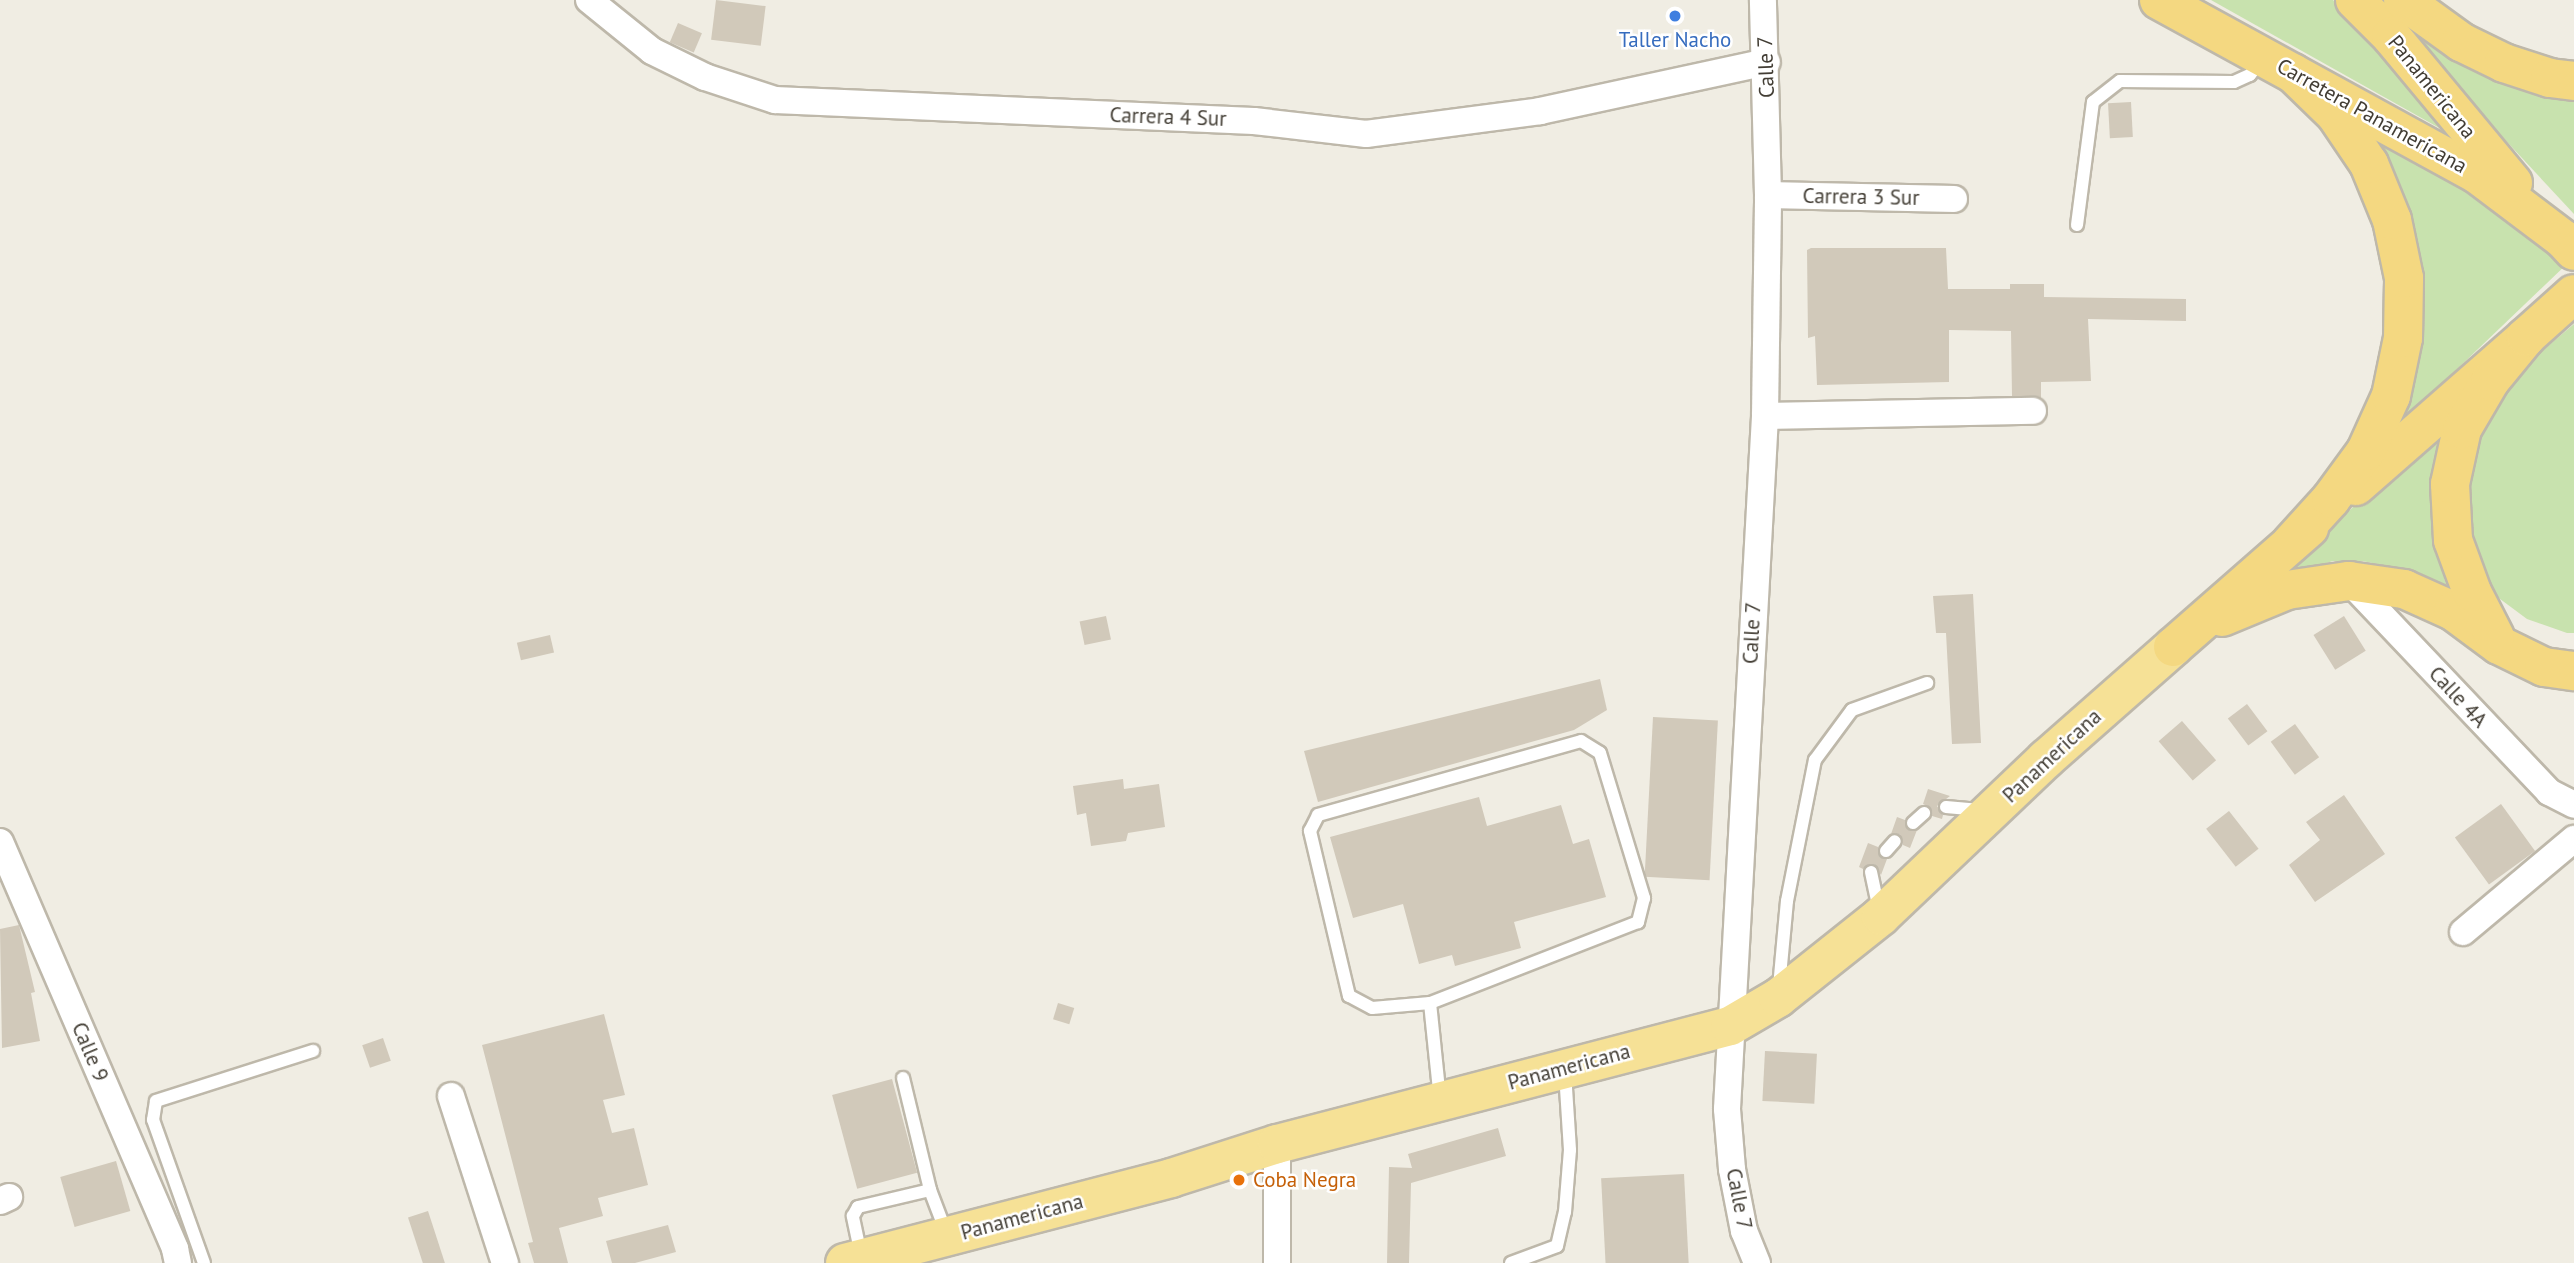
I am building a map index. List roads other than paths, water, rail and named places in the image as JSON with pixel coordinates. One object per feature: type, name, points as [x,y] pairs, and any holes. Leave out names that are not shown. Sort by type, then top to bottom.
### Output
[{"type":"highway","name":"Carretera Panamericana","points":[[2159,0],[2477,174],[2569,245]]},
{"type":"highway","name":"Panamericana","points":[[2355,0],[2391,36],[2473,138],[2569,245]]},
{"type":"highway","points":[[2403,0],[2461,42],[2504,63],[2550,78],[2574,81]]},
{"type":"highway","points":[[2278,65],[2336,115],[2369,164],[2392,220],[2404,290],[2403,338],[2390,396],[2371,440],[2331,499],[2291,543]]},
{"type":"highway","points":[[2571,297],[2526,337],[2490,381],[2462,429],[2450,484],[2453,540],[2472,593],[2499,645],[2544,667],[2574,671]]},
{"type":"highway","name":"Panamericana","points":[[2173,647],[2526,337]]},
{"type":"highway","name":"Panamericana","points":[[2173,647],[2230,613],[2287,590],[2349,581],[2404,589],[2453,611],[2499,645]]},
{"type":"main road","name":"Panamericana","points":[[853,1261],[1171,1178],[1278,1144],[1730,1026],[1778,998],[1881,916],[2046,759],[2173,647]]},
{"type":"street","name":"Carrera 4 Sur","points":[[589,0],[652,51],[705,77],[775,100],[1254,121],[1366,134],[1540,111],[1767,62]]},
{"type":"street","name":"Calle 7","points":[[1756,1263],[1744,1231],[1732,1169],[1727,1109],[1765,416],[1768,195],[1767,62],[1763,0]]},
{"type":"street","name":"Carrera 3 Sur","points":[[1768,195],[1954,199]]},
{"type":"street","points":[[1765,416],[2033,411]]},
{"type":"street","name":"Calle 4A","points":[[2349,581],[2549,792],[2574,805]]},
{"type":"street","points":[[2463,933],[2574,839]]},
{"type":"street","name":"Calle 9","points":[[0,842],[178,1263]]},
{"type":"street","points":[[451,1096],[505,1263]]},
{"type":"street","points":[[1277,1263],[1278,1144]]},
{"type":"lane","points":[[2077,225],[2093,102],[2120,81],[2234,82],[2278,65]]},
{"type":"lane","points":[[1778,998],[1787,901],[1815,760],[1852,710],[1927,682]]},
{"type":"lane","points":[[1581,741],[1600,753],[1644,898],[1637,922],[1430,1003],[1371,1008],[1349,996],[1310,831],[1318,815],[1581,741]]},
{"type":"lane","points":[[1946,807],[1993,811]]},
{"type":"lane","points":[[1913,823],[1924,813]]},
{"type":"lane","points":[[1871,872],[1881,916]]},
{"type":"lane","points":[[1430,1003],[1441,1102]]},
{"type":"lane","points":[[204,1263],[153,1121],[156,1101],[313,1051]]},
{"type":"lane","points":[[1511,1263],[1557,1246],[1565,1212],[1570,1150],[1565,1068]]},
{"type":"lane","points":[[903,1078],[930,1191],[947,1236]]},
{"type":"lane","points":[[853,1261],[853,1216],[858,1207],[930,1191]]},
{"type":"place","name":"Taller Nacho","points":[[1675,16]]},
{"type":"place","name":"Coba Negra","points":[[1239,1180]]}]
